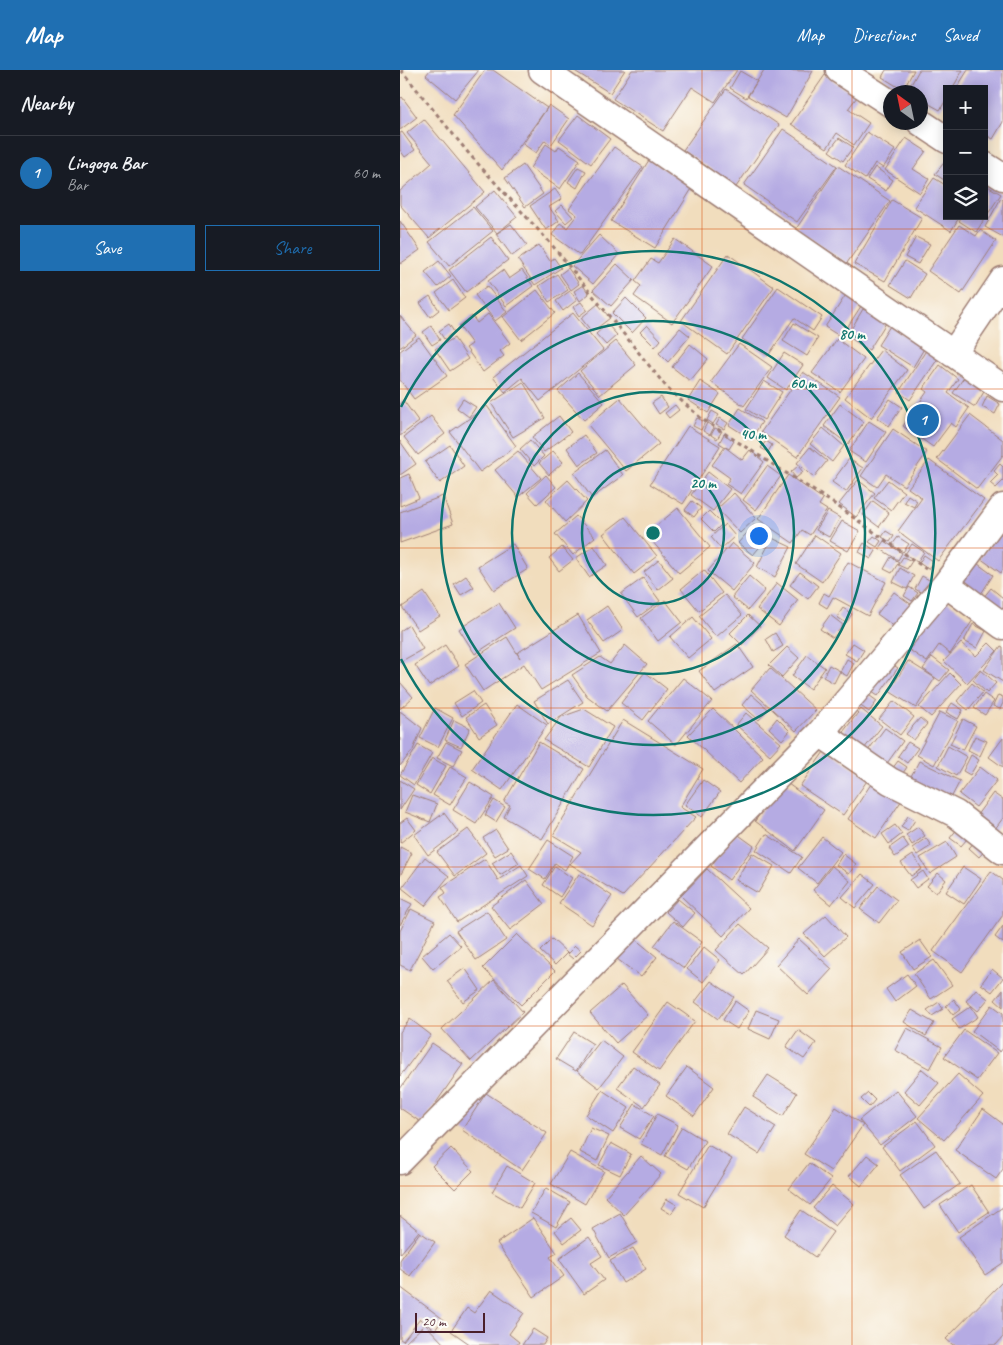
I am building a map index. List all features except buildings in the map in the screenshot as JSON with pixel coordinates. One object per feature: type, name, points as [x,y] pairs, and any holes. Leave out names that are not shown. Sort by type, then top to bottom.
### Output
[{"type":"street","points":[[542,70],[1003,388]]},
{"type":"street","points":[[840,70],[883,99]]},
{"type":"street","points":[[928,127],[943,137]]},
{"type":"street","points":[[988,168],[1003,177]]},
{"type":"street","points":[[953,354],[1003,280]]},
{"type":"street","points":[[405,1146],[820,732],[946,584],[1003,506]]},
{"type":"street","points":[[946,584],[1003,626]]},
{"type":"street","points":[[820,732],[890,781],[956,814],[1003,852]]},
{"type":"path","points":[[401,70],[470,155],[552,244],[668,389],[702,419],[836,505],[946,584]]},
{"type":"place","name":"Lingoga Bar","points":[[923,420]]}]
